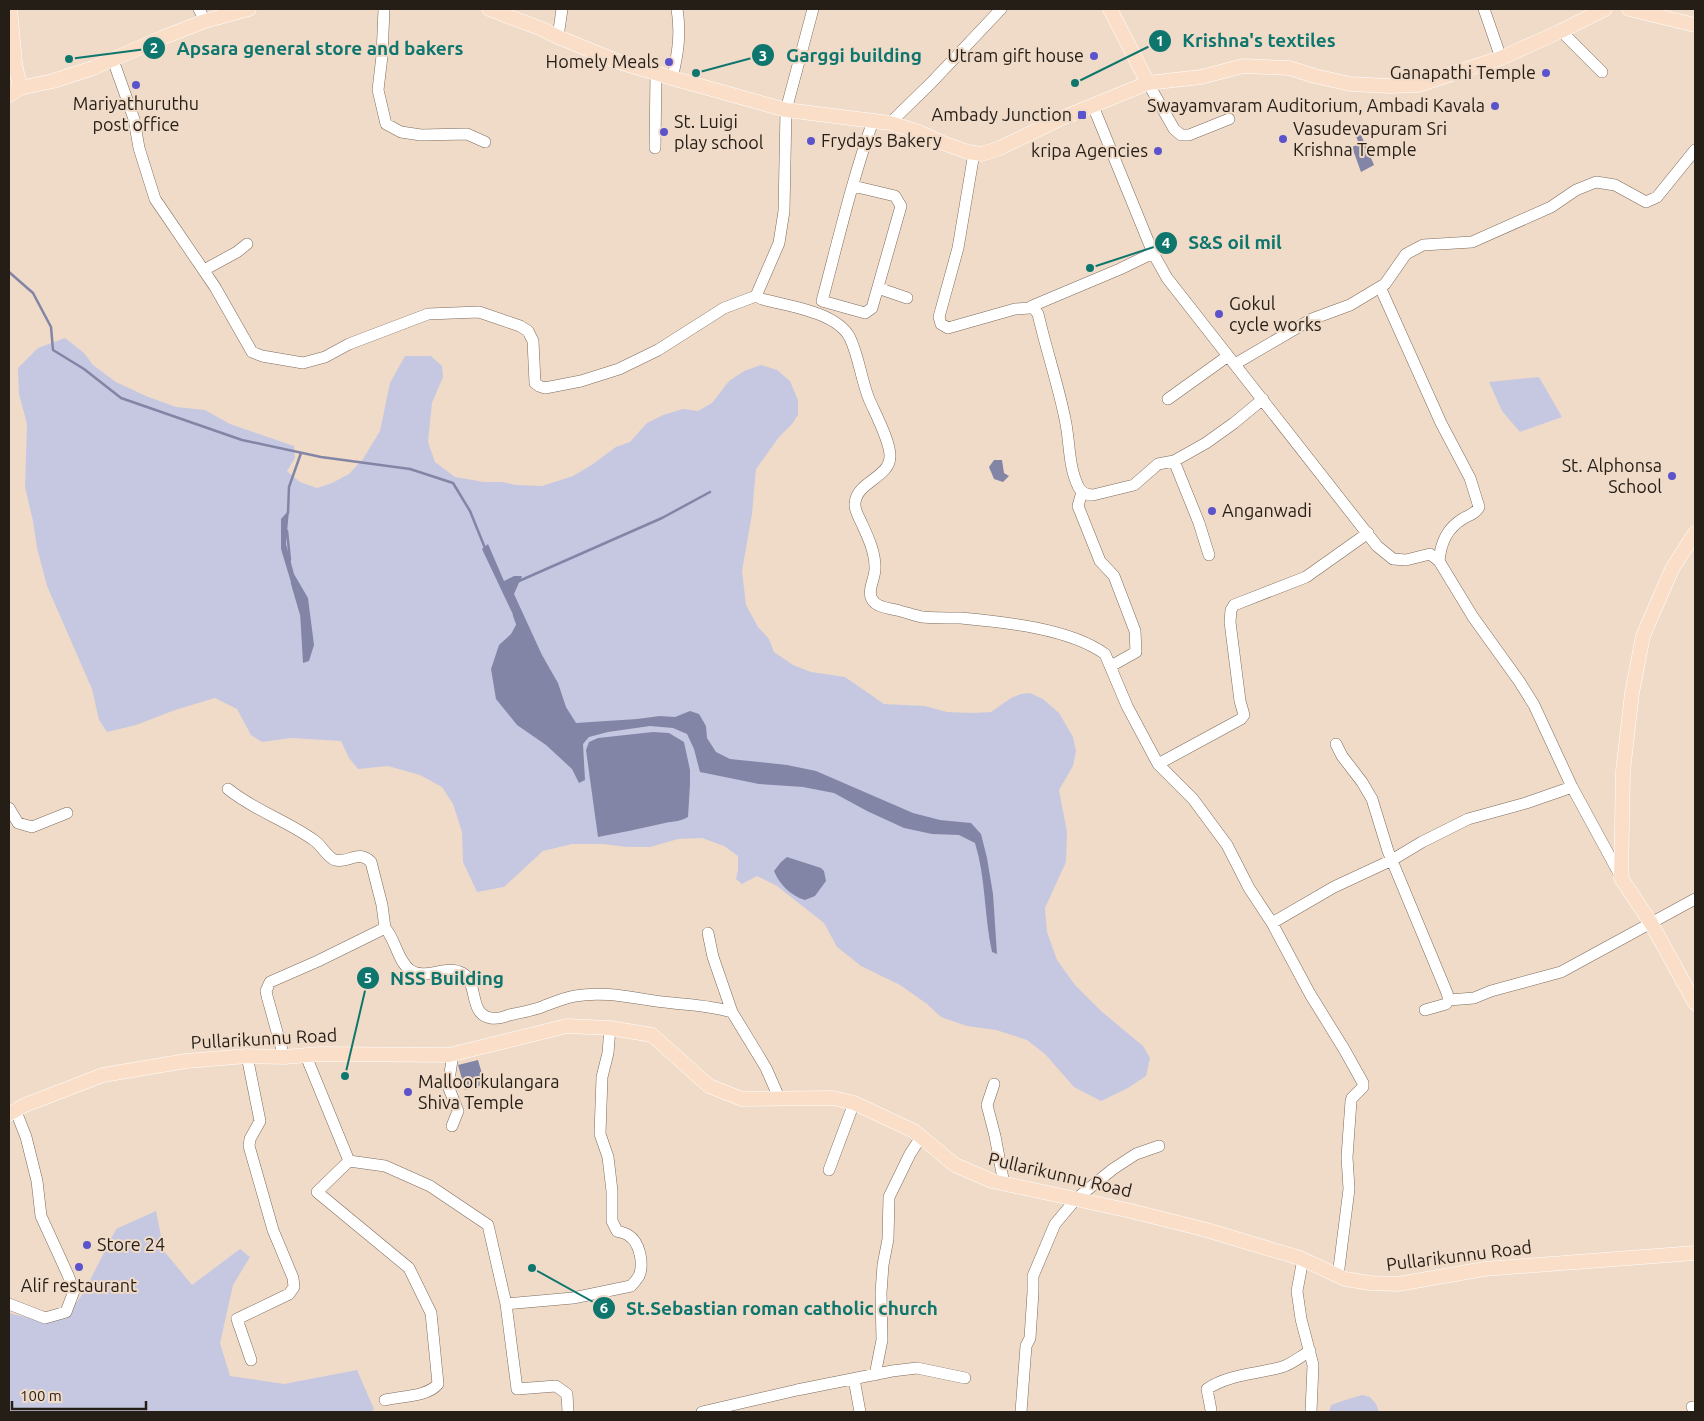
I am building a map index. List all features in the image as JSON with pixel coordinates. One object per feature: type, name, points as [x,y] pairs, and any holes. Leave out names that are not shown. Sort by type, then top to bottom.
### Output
[{"type":"main road","points":[[10,9],[15,63],[14,91],[53,81],[113,60],[164,37],[202,15],[249,9]]},
{"type":"main road","points":[[489,9],[619,62],[672,78],[786,110],[890,123],[919,132],[943,143],[982,154],[1000,148],[1062,118],[1148,83],[1201,77],[1244,66],[1289,68],[1350,84],[1390,86],[1418,84],[1501,58],[1605,9]]},
{"type":"main road","points":[[1110,9],[1148,83]]},
{"type":"main road","points":[[1628,9],[1657,13],[1695,25]]},
{"type":"main road","points":[[1693,994],[1621,878],[1623,771],[1632,693],[1643,636],[1672,569],[1695,533]]},
{"type":"main road","name":"Pullarikunnu Road","points":[[12,1111],[103,1075],[186,1061],[246,1056],[284,1057],[320,1054],[453,1054],[567,1026],[610,1028],[652,1035],[709,1086],[742,1099],[833,1098],[854,1103],[914,1131],[954,1166],[992,1182],[1076,1199],[1203,1229],[1303,1259],[1345,1279],[1370,1284],[1398,1284],[1484,1269],[1695,1253]]},
{"type":"street","points":[[384,9],[378,90],[386,124],[401,132],[421,135],[467,134],[485,142]]},
{"type":"street","points":[[558,37],[562,9]]},
{"type":"street","points":[[672,78],[679,51],[680,27],[677,9]]},
{"type":"street","points":[[113,60],[134,119],[139,148],[155,200],[204,270],[252,352],[262,356],[303,363],[325,357],[349,344],[428,314],[479,312],[520,326],[528,331],[533,341],[535,383],[545,388],[581,381],[619,369],[658,350],[724,308],[756,296],[776,253],[779,242],[784,211],[786,110],[813,9]]},
{"type":"street","points":[[890,123],[1001,9]]},
{"type":"street","points":[[1484,9],[1501,58]]},
{"type":"street","points":[[1561,31],[1602,72]]},
{"type":"street","points":[[655,148],[656,72]]},
{"type":"street","points":[[1148,83],[1174,129],[1180,135],[1189,135],[1229,119]]},
{"type":"street","points":[[1093,106],[1153,253],[1168,278],[1377,546],[1393,559],[1406,560],[1430,554],[1438,561],[1473,617],[1534,705],[1572,786],[1621,878]]},
{"type":"street","points":[[853,186],[894,196],[901,206],[872,308],[865,313],[822,301],[853,186],[873,121]]},
{"type":"street","points":[[1168,399],[1231,360],[1312,319],[1350,305],[1385,284],[1406,254],[1423,245],[1472,242],[1551,207],[1576,190],[1596,182],[1615,185],[1646,202],[1652,200],[1657,197],[1695,150]]},
{"type":"street","points":[[974,153],[958,248],[939,317],[941,324],[948,328],[1015,309],[1030,308],[1153,253]]},
{"type":"street","points":[[204,270],[237,252],[246,244]]},
{"type":"street","points":[[1380,287],[1441,423],[1470,478],[1479,507],[1476,512],[1455,524],[1447,532],[1438,561]]},
{"type":"street","points":[[878,288],[907,298]]},
{"type":"street","points":[[756,296],[832,320],[844,329],[851,340],[863,384],[883,429],[890,456],[888,465],[862,488],[855,502],[856,511],[870,542],[875,567],[870,590],[870,596],[874,602],[881,607],[920,616],[1008,624],[1056,632],[1099,649],[1105,654],[1127,706],[1158,764],[1193,800],[1227,845],[1249,888],[1272,923],[1310,994],[1363,1083],[1363,1087],[1351,1101],[1348,1157],[1349,1189],[1338,1276]]},
{"type":"street","points":[[1032,306],[1038,314],[1063,408],[1070,440],[1068,450],[1077,485],[1087,495],[1134,485],[1158,464],[1174,461],[1206,443],[1263,399]]},
{"type":"street","points":[[1174,461],[1199,523],[1209,555]]},
{"type":"street","points":[[1082,492],[1078,506],[1100,560],[1114,576],[1135,631],[1136,652],[1111,666]]},
{"type":"street","points":[[1158,764],[1244,716],[1240,701],[1230,622],[1231,610],[1234,605],[1306,577],[1368,534]]},
{"type":"street","points":[[1336,744],[1342,756],[1362,782],[1372,799],[1388,851],[1449,1000]]},
{"type":"street","points":[[1272,923],[1334,887],[1392,860],[1422,842],[1468,819],[1526,804],[1572,786]]},
{"type":"street","points":[[228,790],[247,803],[317,842],[334,860],[342,861],[358,856],[366,857],[371,862],[377,881],[385,928],[397,951],[411,970],[418,973],[440,970],[460,971],[466,975],[478,1010],[489,1018],[500,1018],[536,1009],[573,996],[595,994],[619,994],[704,1006],[732,1012]]},
{"type":"street","points":[[9,808],[18,823],[32,827],[67,813]]},
{"type":"street","points":[[1425,1010],[1446,1004],[1449,1000],[1474,998],[1491,991],[1561,972],[1695,899]]},
{"type":"street","points":[[284,1057],[266,991],[270,982],[385,928]]},
{"type":"street","points":[[708,933],[713,957],[732,1012],[766,1068],[780,1100]]},
{"type":"street","points":[[506,1304],[573,1298],[631,1286],[639,1276],[640,1253],[629,1235],[617,1231],[612,1221],[612,1191],[608,1157],[600,1134],[602,1077],[608,1054],[610,1028]]},
{"type":"street","points":[[452,1126],[458,1112],[448,1086],[453,1054]]},
{"type":"street","points":[[246,1056],[260,1121],[250,1138],[249,1146],[273,1230],[293,1278],[294,1287],[289,1294],[237,1319],[251,1360]]},
{"type":"street","points":[[306,1056],[349,1161]]},
{"type":"street","points":[[994,1084],[987,1105],[1004,1184]]},
{"type":"street","points":[[829,1170],[854,1103]]},
{"type":"street","points":[[9,1304],[46,1318],[66,1312],[74,1292],[41,1216],[38,1181],[26,1137],[12,1111]]},
{"type":"street","points":[[875,1375],[882,1340],[881,1293],[883,1264],[888,1239],[888,1197],[921,1137]]},
{"type":"street","points":[[1021,1412],[1026,1346],[1030,1338],[1033,1276],[1055,1224],[1076,1199],[1113,1169],[1136,1154],[1159,1146]]},
{"type":"street","points":[[349,1161],[385,1166],[430,1186],[488,1225],[506,1304],[517,1389],[556,1386],[567,1394],[568,1412]]},
{"type":"street","points":[[349,1161],[317,1192],[409,1268],[431,1313],[438,1384],[434,1389],[426,1392],[385,1400]]},
{"type":"street","points":[[1303,1259],[1297,1291],[1305,1338],[1313,1366],[1311,1412]]},
{"type":"street","points":[[1210,1410],[1207,1389],[1216,1383],[1285,1366],[1310,1352]]},
{"type":"street","points":[[702,1412],[797,1390],[917,1368],[965,1378]]},
{"type":"street","points":[[854,1379],[860,1412]]},
{"type":"shaded area","points":[[1361,135],[1374,165],[1361,172],[1352,147],[1359,144],[1356,136]]},
{"type":"shaded area","points":[[65,338],[84,353],[93,365],[116,382],[176,407],[205,410],[230,424],[294,446],[295,458],[287,471],[300,482],[317,488],[349,474],[363,459],[380,431],[390,383],[405,356],[431,356],[442,366],[443,377],[432,403],[428,442],[435,462],[455,477],[484,482],[542,486],[573,476],[616,447],[630,442],[647,423],[663,415],[683,409],[698,411],[712,403],[729,381],[744,371],[761,365],[777,370],[790,381],[798,400],[798,415],[756,469],[752,514],[742,571],[746,605],[758,627],[769,639],[774,652],[793,665],[811,672],[845,677],[884,704],[925,706],[947,712],[991,712],[1011,698],[1030,693],[1043,699],[1059,713],[1073,737],[1076,751],[1073,766],[1059,790],[1067,832],[1066,862],[1045,908],[1047,932],[1057,960],[1075,985],[1101,1011],[1143,1046],[1150,1058],[1146,1076],[1128,1088],[1101,1101],[1074,1087],[1045,1054],[1027,1040],[996,1030],[967,1026],[941,1017],[927,1004],[900,985],[861,966],[837,947],[824,923],[777,886],[757,876],[742,884],[736,879],[738,856],[724,846],[702,838],[678,839],[650,847],[572,844],[543,851],[504,887],[477,892],[463,862],[462,832],[453,804],[442,787],[420,775],[388,766],[358,769],[349,758],[341,741],[291,738],[262,742],[251,735],[237,709],[215,698],[175,710],[136,725],[107,732],[99,720],[92,689],[47,586],[37,548],[25,487],[27,424],[19,394],[18,368],[38,348]]},
{"type":"shaded area","points":[[1539,377],[1562,417],[1520,432],[1502,411],[1489,382]]},
{"type":"shaded area","points":[[994,460],[1002,460],[1004,473],[1009,476],[1003,482],[994,479],[989,467]]},
{"type":"shaded area","points":[[289,510],[286,544],[294,574],[308,598],[314,645],[309,661],[303,663],[300,612],[281,549],[281,519]]},
{"type":"shaded area","points":[[488,544],[504,581],[514,576],[522,576],[514,594],[542,655],[558,683],[566,707],[576,723],[660,716],[675,717],[690,711],[699,714],[706,726],[707,738],[716,752],[730,759],[787,765],[816,771],[913,813],[940,820],[971,823],[981,834],[987,858],[993,894],[997,954],[992,952],[979,856],[975,843],[959,835],[932,834],[904,828],[834,793],[803,787],[759,784],[700,772],[694,749],[687,734],[673,728],[650,726],[608,732],[589,737],[583,744],[585,780],[579,783],[572,769],[546,745],[517,725],[496,699],[491,669],[499,645],[511,634],[517,623],[482,549]]},
{"type":"shaded area","points":[[653,732],[669,733],[684,742],[690,770],[688,817],[679,821],[598,837],[586,750],[589,742],[598,738]]},
{"type":"shaded area","points":[[787,857],[821,868],[824,871],[826,881],[815,896],[805,900],[800,898],[786,889],[779,880],[774,871]]},
{"type":"shaded area","points":[[478,1060],[485,1084],[465,1090],[458,1065]]},
{"type":"shaded area","points":[[156,1211],[164,1251],[192,1285],[240,1249],[250,1257],[233,1285],[220,1343],[230,1376],[284,1384],[357,1370],[374,1409],[372,1412],[9,1412],[9,1313],[45,1322],[67,1316],[84,1292],[116,1229]]},
{"type":"shaded area","points":[[1362,1395],[1370,1397],[1376,1404],[1379,1412],[1329,1412],[1331,1405]]},
{"type":"waterway","points":[[9,272],[33,293],[51,327],[53,350],[84,369],[121,398],[242,440],[321,457],[410,469],[453,483],[470,511],[485,548]]},
{"type":"waterway","points":[[288,513],[289,487],[301,453]]},
{"type":"waterway","points":[[519,581],[662,518],[710,492]]},
{"type":"waterway","points":[[287,531],[290,560]]},
{"type":"waterway","points":[[292,583],[301,614]]},
{"type":"waterway","points":[[514,615],[518,626]]},
{"type":"place","name":"Utram gift house","points":[[1094,56]]},
{"type":"place","name":"Apsara general store and bakers","points":[[69,59]]},
{"type":"place","name":"Homely Meals","points":[[669,62]]},
{"type":"place","name":"Garggi building","points":[[696,73]]},
{"type":"place","name":"Ganapathi Temple","points":[[1546,73]]},
{"type":"place","name":"Krishna's textiles","points":[[1075,83]]},
{"type":"place","name":"Mariyathuruthu post office","points":[[136,85]]},
{"type":"place","name":"Swayamvaram Auditorium, Ambadi Kavala","points":[[1495,106]]},
{"type":"place","name":"Ambady Junction","points":[[1082,115]]},
{"type":"place","name":"St. Luigi play school","points":[[664,132]]},
{"type":"place","name":"Vasudevapuram Sri Krishna Temple","points":[[1283,139]]},
{"type":"place","name":"Frydays Bakery","points":[[811,141]]},
{"type":"place","name":"kripa Agencies","points":[[1158,151]]},
{"type":"place","name":"S&S oil mil","points":[[1090,268]]},
{"type":"place","name":"Gokul cycle works","points":[[1219,314]]},
{"type":"place","name":"St. Alphonsa School","points":[[1672,476]]},
{"type":"place","name":"Anganwadi","points":[[1212,511]]},
{"type":"place","name":"NSS Building","points":[[345,1076]]},
{"type":"place","name":"Malloorkulangara Shiva Temple","points":[[408,1092]]},
{"type":"place","name":"Store 24","points":[[87,1245]]},
{"type":"place","name":"Alif restaurant","points":[[79,1267]]},
{"type":"place","name":"St.Sebastian roman catholic church","points":[[532,1268]]}]
